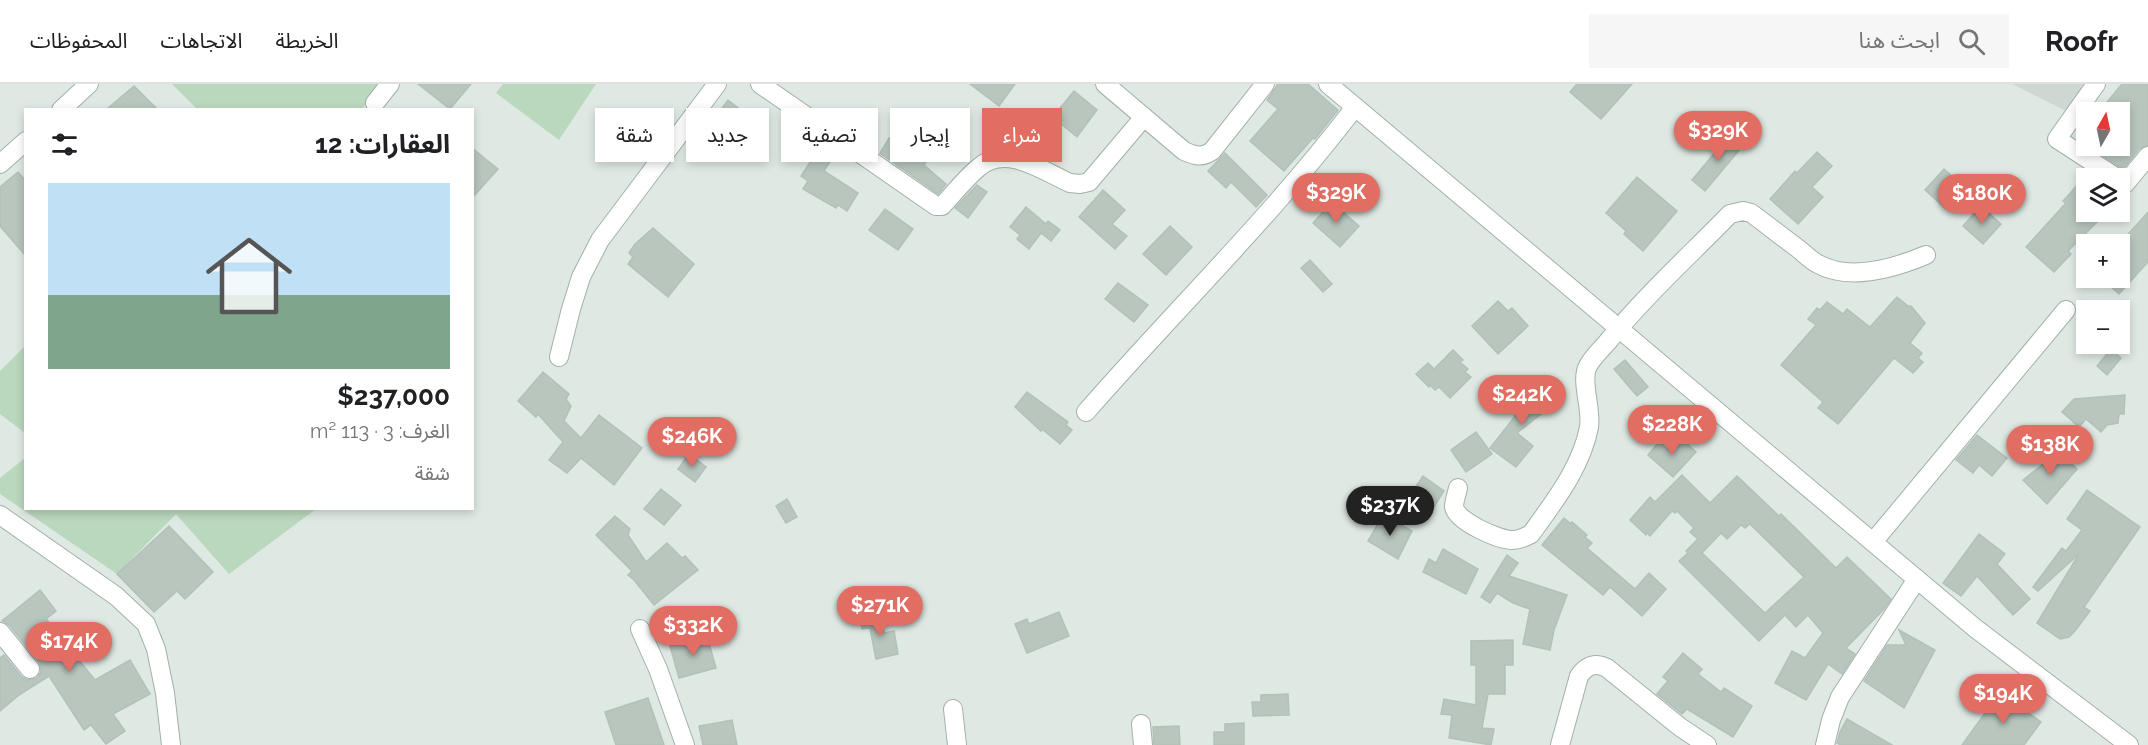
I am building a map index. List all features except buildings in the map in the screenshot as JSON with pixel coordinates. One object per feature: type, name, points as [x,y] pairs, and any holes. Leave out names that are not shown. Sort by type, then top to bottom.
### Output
[{"type":"street","points":[[63,108],[90,84]]},
{"type":"street","points":[[375,103],[390,84]]},
{"type":"street","points":[[559,357],[581,277],[600,240],[717,84]]},
{"type":"street","points":[[760,84],[936,206],[942,206],[980,166],[994,159],[1012,158],[1070,183],[1089,182],[1144,117]]},
{"type":"street","points":[[1105,84],[1184,151],[1194,156],[1204,157],[1212,152],[1265,84]]},
{"type":"street","points":[[1328,84],[1917,579],[2030,671],[2130,745]]},
{"type":"street","points":[[2096,84],[2057,139],[2101,168]]},
{"type":"street","points":[[1086,412],[1266,216],[1318,155],[1355,106]]},
{"type":"street","points":[[0,164],[24,143]]},
{"type":"street","points":[[2130,178],[2148,156]]},
{"type":"street","points":[[1458,488],[1454,506],[1458,516],[1465,521],[1492,535],[1511,540],[1531,534],[1572,472],[1584,445],[1591,411],[1586,381],[1587,368],[1619,328],[1730,214],[1736,211],[1751,213],[1818,264],[1831,269],[1875,270],[1902,265],[1926,255]]},
{"type":"street","points":[[1873,542],[2066,310]]},
{"type":"street","points":[[0,515],[116,596],[146,624],[156,649],[165,693],[171,745]]},
{"type":"street","points":[[1825,745],[1840,697],[1917,579]]},
{"type":"street","points":[[640,629],[658,669],[685,745]]},
{"type":"street","points":[[0,632],[30,669]]},
{"type":"street","points":[[1560,745],[1579,676],[1585,668],[1592,664],[1600,664],[1680,727],[1707,745]]},
{"type":"street","points":[[953,709],[957,745]]},
{"type":"street","points":[[1140,724],[1143,745]]},
{"type":"shaded area","points":[[2012,84],[2091,84],[2068,112]]},
{"type":"green space","points":[[172,84],[382,84],[363,108],[196,108]]},
{"type":"green space","points":[[503,84],[596,84],[559,140],[496,93]]},
{"type":"green space","points":[[24,347],[24,432],[0,414],[0,371]]},
{"type":"green space","points":[[24,459],[24,510],[315,510],[229,574],[176,514],[117,574],[0,494],[0,478]]}]
